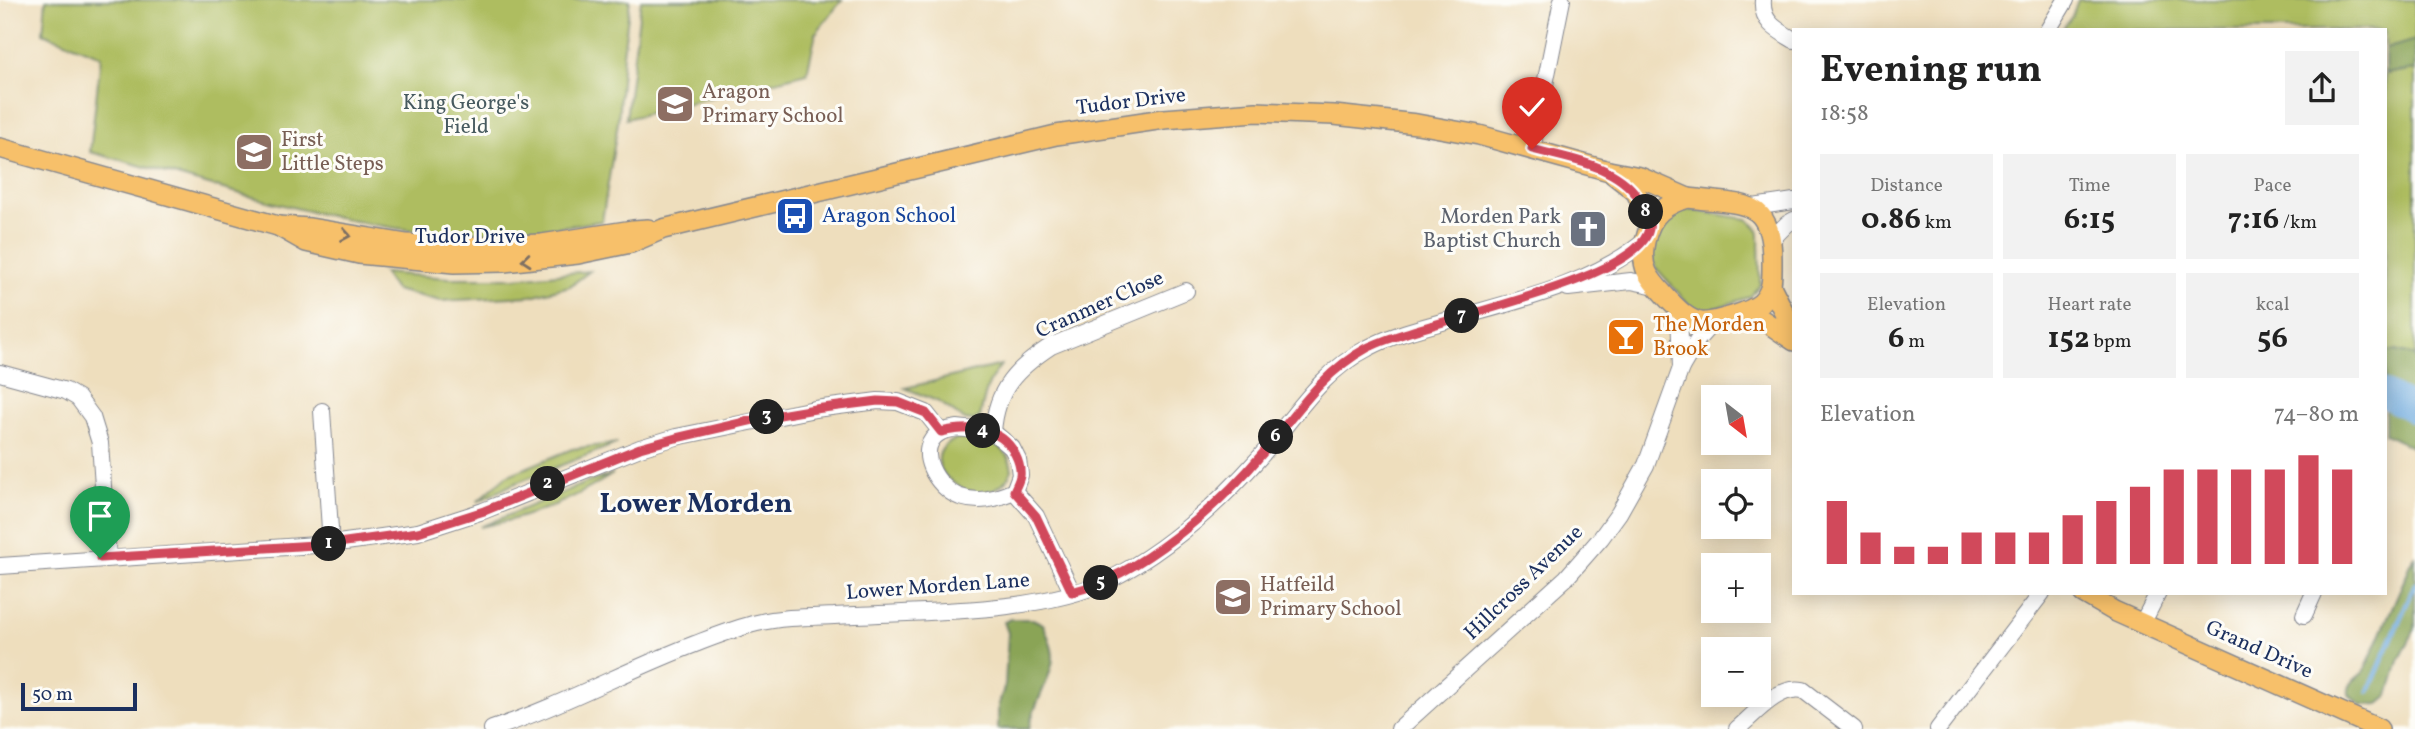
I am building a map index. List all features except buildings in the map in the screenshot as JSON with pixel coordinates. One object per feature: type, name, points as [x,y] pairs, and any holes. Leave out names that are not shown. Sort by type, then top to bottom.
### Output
[{"type":"main road","name":"Tudor Drive","points":[[0,148],[278,226],[306,242],[359,254],[454,263],[504,262],[578,254],[631,243],[663,229],[1021,142],[1097,127],[1256,112],[1334,115],[1430,126],[1479,135],[1640,177],[1688,198]]},
{"type":"main road","name":"Tudor Drive","points":[[1609,171],[1636,192],[1648,233]]},
{"type":"main road","points":[[1772,288],[1758,306],[1742,314],[1714,321],[1700,321],[1679,311],[1646,271],[1643,257],[1648,233],[1658,213],[1670,204],[1688,198],[1753,207],[1763,216],[1772,239],[1772,288],[1792,328]]},
{"type":"main road","points":[[1742,314],[1757,316],[1792,340]]},
{"type":"main road","name":"Grand Drive","points":[[2086,595],[2142,624],[2379,729]]},
{"type":"street","points":[[1532,149],[1562,0]]},
{"type":"street","points":[[1763,0],[1763,12],[1771,26],[1792,39]]},
{"type":"street","points":[[2049,28],[2065,2]]},
{"type":"street","points":[[1753,207],[1792,201]]},
{"type":"street","points":[[1772,239],[1792,221]]},
{"type":"street","name":"Lower Morden Lane","points":[[492,729],[544,709],[622,673],[754,624],[797,618],[1000,606],[1037,601],[1107,581],[1129,569],[1200,516],[1261,455],[1320,384],[1350,358],[1398,335],[1557,288],[1612,262],[1648,233]]},
{"type":"street","name":"Lower Morden Lane","points":[[1557,288],[1631,281],[1656,286]]},
{"type":"street","name":"Cranmer Close","points":[[993,432],[997,406],[1006,386],[1033,358],[1051,346],[1186,290]]},
{"type":"street","name":"Hillcross Avenue","points":[[1679,311],[1681,368]]},
{"type":"street","name":"Hillcross Avenue","points":[[1399,729],[1566,578],[1601,538],[1619,513],[1646,465],[1681,368],[1698,339],[1714,321]]},
{"type":"street","points":[[0,373],[66,391],[87,407],[100,443],[107,558]]},
{"type":"street","points":[[0,566],[331,544],[382,538],[449,523],[640,448],[676,438],[773,416],[878,401],[898,402],[926,413],[941,432]]},
{"type":"street","points":[[322,411],[331,544]]},
{"type":"street","points":[[957,428],[993,432],[1012,447],[1018,460],[1020,475],[1014,491],[989,500],[959,496],[946,489],[934,474],[928,456],[931,440],[941,432],[957,428]]},
{"type":"street","points":[[1014,491],[1036,516],[1072,592]]},
{"type":"street","points":[[1938,729],[2040,595]]},
{"type":"street","points":[[2142,624],[2157,595]]},
{"type":"street","points":[[2304,615],[2313,595]]},
{"type":"street","points":[[1737,729],[1780,693],[1794,688],[1802,690],[1854,729]]},
{"type":"green space","name":"King George's Field","points":[[46,0],[630,0],[618,122],[602,221],[551,228],[473,233],[395,228],[280,204],[90,152],[101,56],[43,33]]},
{"type":"green space","points":[[641,0],[842,0],[816,33],[807,73],[626,119]]},
{"type":"green space","points":[[2078,0],[2415,0],[2415,45],[2387,52],[2387,28],[2063,28]]},
{"type":"green space","points":[[2415,40],[2415,69],[2387,74],[2387,48]]},
{"type":"green space","points":[[2415,69],[2415,356],[2396,351],[2387,352],[2387,74]]},
{"type":"green space","points":[[1684,209],[1747,219],[1757,227],[1760,284],[1750,297],[1702,312],[1691,307],[1656,268],[1652,251],[1657,233],[1669,217]]},
{"type":"green space","points":[[590,271],[570,286],[531,296],[441,301],[395,290],[383,273],[449,278],[514,278]]},
{"type":"green space","points":[[2396,351],[2415,356],[2415,449],[2387,435],[2387,352]]},
{"type":"green space","points":[[1001,365],[987,390],[980,417],[972,421],[965,420],[939,402],[905,388]]},
{"type":"green space","points":[[959,438],[985,441],[1005,453],[1012,470],[1000,486],[984,492],[968,490],[954,483],[943,472],[939,460],[943,448]]},
{"type":"green space","points":[[618,443],[511,485],[477,502],[506,476],[572,449]]},
{"type":"green space","points":[[613,474],[550,507],[480,527],[583,484]]},
{"type":"green space","points":[[2415,555],[2415,629],[2399,661],[2389,696],[2379,704],[2362,705],[2349,695],[2349,688],[2364,672]]},
{"type":"green space","points":[[1011,619],[1033,619],[1043,624],[1053,655],[1050,672],[1029,729],[998,729],[998,706],[1005,685],[1008,633],[1004,622]]},
{"type":"waterway","points":[[2387,395],[2415,410]]},
{"type":"waterway","points":[[2369,691],[2415,584]]},
{"type":"place","name":"Aragon Primary School","points":[[675,104]]},
{"type":"place","name":"First Little Steps","points":[[254,152]]},
{"type":"place","name":"Aragon School","points":[[795,216]]},
{"type":"place","name":"Morden Park Baptist Church","points":[[1588,229]]},
{"type":"place","name":"The Morden Brook","points":[[1626,337]]},
{"type":"place","name":"Hatfeild Primary School","points":[[1233,597]]},
{"type":"district","name":"Lower Morden","points":[[696,504]]},
{"type":"route","points":[[100,558],[331,544],[418,532],[484,511],[640,448],[762,418],[878,401],[898,402],[914,407],[926,413],[941,432],[957,428],[976,429],[993,432],[1004,439],[1012,447],[1018,460],[1020,475],[1014,491],[1036,516],[1072,592],[1087,589],[1129,569],[1200,516],[1261,455],[1320,384],[1350,358],[1398,335],[1557,288],[1633,251],[1645,241],[1650,225],[1646,212],[1636,192],[1626,183],[1609,171],[1532,149]]}]
